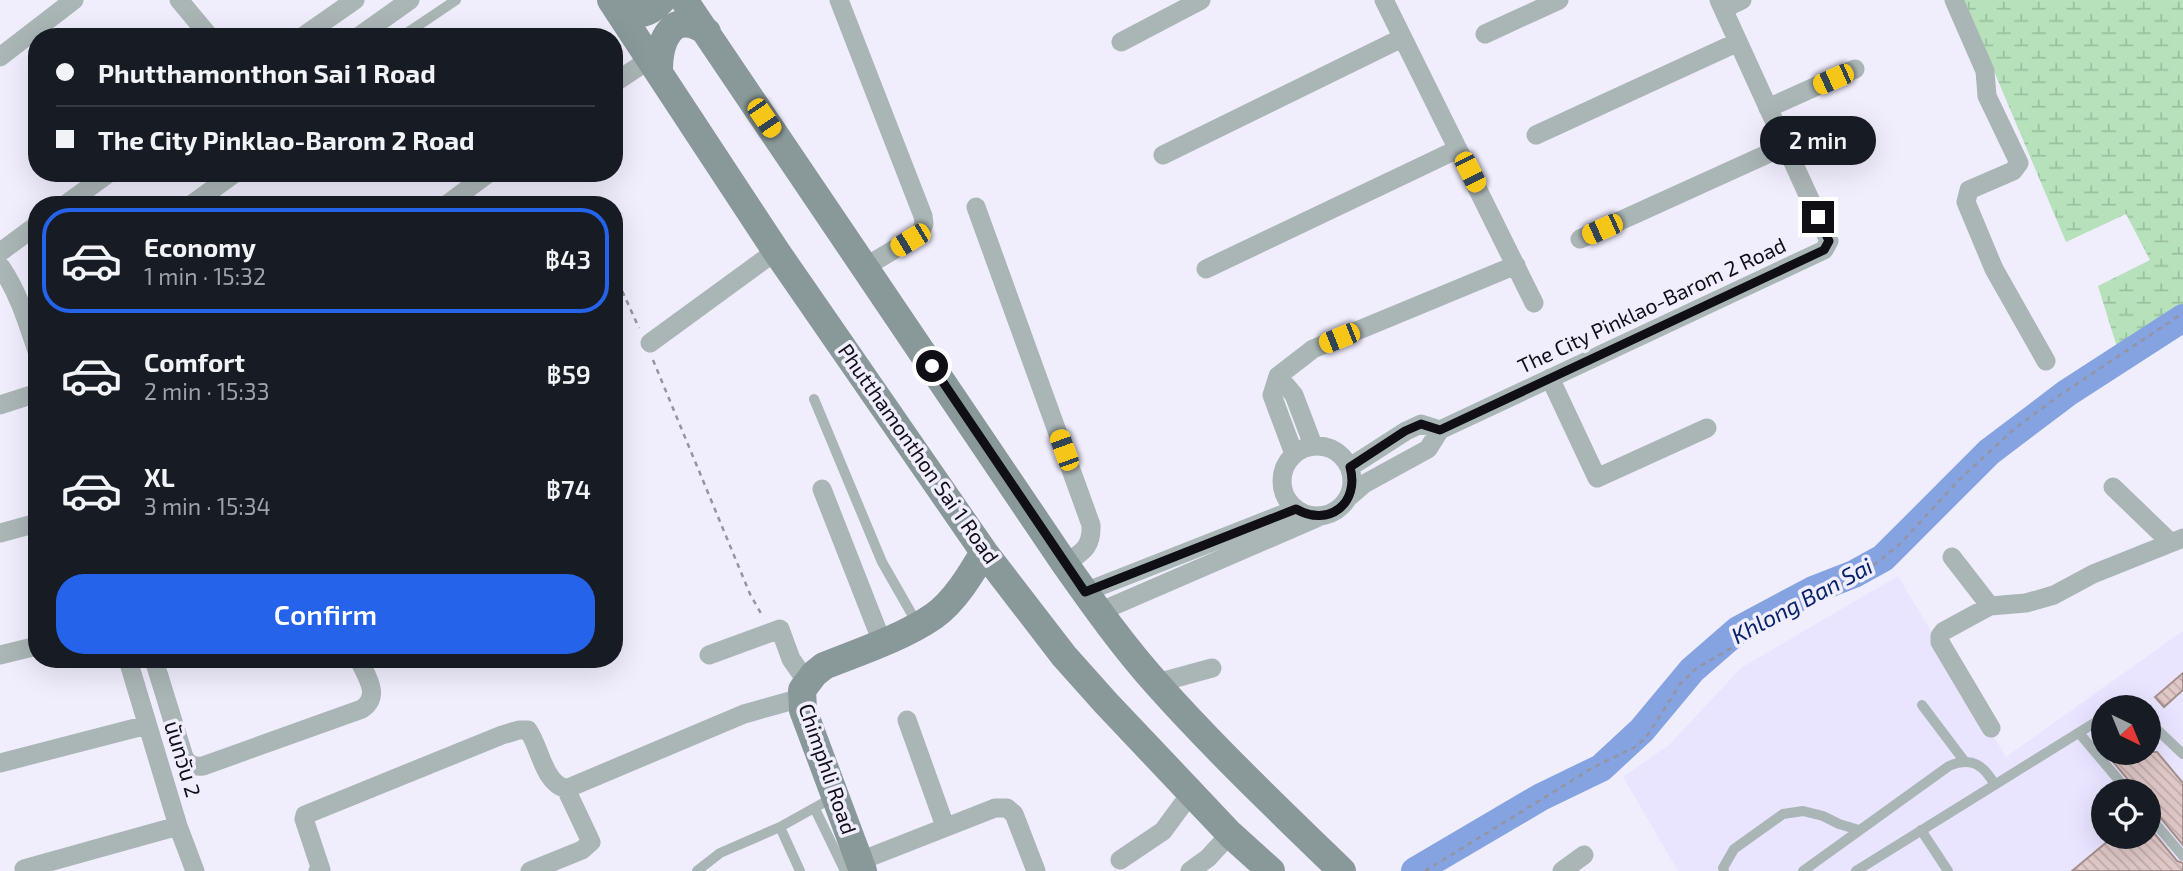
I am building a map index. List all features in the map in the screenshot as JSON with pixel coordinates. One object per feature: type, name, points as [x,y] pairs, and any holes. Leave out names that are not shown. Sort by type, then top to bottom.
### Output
[{"type":"main road","points":[[614,3],[634,14],[644,14],[662,0]]},
{"type":"main road","points":[[684,0],[1092,602],[1157,684],[1208,739],[1340,869]]},
{"type":"main road","name":"Phutthamonthon Sai 1 Road","points":[[614,3],[776,251],[985,552],[1064,656],[1230,834],[1271,871]]},
{"type":"main road","points":[[654,65],[662,40],[668,32],[686,23],[694,23],[707,32]]},
{"type":"main road","name":"Chimphli Road","points":[[856,868],[825,803],[804,690],[814,674],[824,666],[935,616],[974,570],[985,552]]},
{"type":"street","points":[[38,28],[74,0]]},
{"type":"street","points":[[179,0],[202,28]]},
{"type":"street","points":[[315,28],[355,0]]},
{"type":"street","points":[[371,28],[410,0]]},
{"type":"street","points":[[839,0],[923,216],[924,225],[920,234],[865,267]]},
{"type":"street","points":[[1121,42],[1201,0]]},
{"type":"street","points":[[1384,0],[1534,303]]},
{"type":"street","points":[[1485,34],[1559,0]]},
{"type":"street","points":[[1721,5],[1742,0]]},
{"type":"street","points":[[1954,0],[1985,71],[1987,96],[2019,163],[2013,171],[1969,190],[1966,202],[1994,269],[2046,361]]},
{"type":"street","name":"The City Pinklao-Barom 2 Road","points":[[1440,430],[1824,250],[1829,241],[1721,5]]},
{"type":"street","points":[[0,57],[28,35]]},
{"type":"street","points":[[1163,155],[1402,38]]},
{"type":"street","points":[[1536,135],[1738,42]]},
{"type":"street","points":[[623,79],[654,65]]},
{"type":"street","points":[[1768,108],[1855,69]]},
{"type":"street","points":[[1580,239],[1785,146]]},
{"type":"street","points":[[1206,269],[1458,149]]},
{"type":"street","points":[[77,196],[96,182]]},
{"type":"street","points":[[203,196],[223,182]]},
{"type":"street","points":[[458,196],[477,182]]},
{"type":"street","points":[[976,207],[1091,525],[1088,546],[1065,564]]},
{"type":"street","points":[[28,233],[1,258],[28,323]]},
{"type":"street","points":[[647,343],[776,251]]},
{"type":"street","points":[[1294,454],[1272,395],[1278,376],[1313,349],[1516,265]]},
{"type":"street","points":[[1278,376],[1294,395],[1313,445]]},
{"type":"street","points":[[1550,379],[1597,478],[1707,428]]},
{"type":"street","points":[[0,405],[28,396]]},
{"type":"street","points":[[1092,602],[1338,510],[1364,484],[1428,449],[1440,430],[1421,424],[1405,431],[1350,467]]},
{"type":"street","points":[[1321,516],[1312,516],[1296,509],[1283,490],[1285,466],[1301,449],[1313,445],[1325,446],[1344,457],[1353,476],[1350,496]]},
{"type":"street","points":[[1991,728],[1940,642],[1940,636],[1944,631],[1990,606],[2026,603],[2054,595],[2093,574],[2177,541],[2113,487]]},
{"type":"street","points":[[822,489],[882,642]]},
{"type":"street","points":[[1092,602],[1296,509]]},
{"type":"street","points":[[0,533],[28,525]]},
{"type":"street","points":[[1952,557],[1990,606]]},
{"type":"street","points":[[320,871],[306,827],[305,815],[502,735],[528,730],[536,741],[550,779],[566,789],[804,690],[780,629],[709,655]]},
{"type":"street","points":[[0,655],[28,648]]},
{"type":"street","name":"นันทวัน 2","points":[[130,668],[178,826],[195,871]]},
{"type":"street","points":[[159,668],[184,757],[194,766],[203,766],[362,709],[370,704],[372,698],[372,690],[362,668]]},
{"type":"street","points":[[1157,684],[1212,668]]},
{"type":"street","points":[[907,720],[945,826]]},
{"type":"street","points":[[0,763],[147,725]]},
{"type":"street","points":[[530,871],[582,850],[590,842],[566,789]]},
{"type":"street","points":[[1121,860],[1163,831],[1191,793]]},
{"type":"street","points":[[856,868],[945,826],[995,808],[1007,808],[1014,814],[1036,871]]},
{"type":"street","points":[[24,869],[178,826]]},
{"type":"street","points":[[1190,871],[1208,858],[1230,834]]},
{"type":"street","points":[[1562,871],[1584,855]]},
{"type":"lane","points":[[414,28],[456,0]]},
{"type":"lane","points":[[814,399],[882,562],[919,625]]},
{"type":"lane","points":[[1922,705],[1965,762]]},
{"type":"lane","points":[[1856,871],[2091,725]]},
{"type":"lane","points":[[2161,732],[2181,749]]},
{"type":"lane","points":[[2079,733],[2118,779]]},
{"type":"lane","points":[[1803,871],[1949,766],[1972,762],[1983,767],[1995,785]]},
{"type":"lane","points":[[697,871],[720,853],[780,827],[825,803]]},
{"type":"lane","points":[[1724,871],[1723,868],[1734,849],[1783,814],[1803,811],[1859,830]]},
{"type":"lane","points":[[780,827],[800,871]]},
{"type":"lane","points":[[1921,830],[1948,871]]},
{"type":"lane","points":[[2161,830],[2183,856]]},
{"type":"path","points":[[623,293],[647,343],[750,594],[766,621],[780,629]]},
{"type":"path","points":[[1425,871],[1594,767],[1637,746],[1647,736],[1681,683],[1697,668],[1870,568],[1900,544],[1959,480],[2004,438],[2060,395],[2183,313]]},
{"type":"shaded area","points":[[1898,576],[2006,757],[2091,696],[2091,765],[2161,765],[2161,695],[2093,695],[2183,631],[2183,871],[1678,871],[1623,777],[1669,745],[1741,668]]},
{"type":"green space","points":[[1964,0],[2183,0],[2183,305],[2117,347],[2098,286],[2150,260],[2126,214],[2066,242]]},
{"type":"building","points":[[2183,673],[2183,690],[2164,707],[2161,704],[2161,695],[2157,695]]},
{"type":"building","points":[[2161,757],[2183,783],[2183,845],[2161,818],[2161,779],[2127,779],[2116,765],[2161,765]]},
{"type":"building","points":[[2161,842],[2177,861],[2183,863],[2183,871],[2072,871],[2098,849],[2161,849]]},
{"type":"waterway","name":"Khlong Ban Sai","points":[[1415,871],[1541,797],[1601,768],[1642,730],[1692,670],[1738,630],[1813,590],[1854,574],[1883,558],[1989,452],[2067,393],[2183,318]]},
{"type":"route","points":[[932,366],[1085,592],[1296,509],[1312,516],[1338,510],[1350,496],[1353,476],[1350,467],[1405,431],[1421,424],[1440,430],[1824,250],[1829,241],[1818,217]]}]
